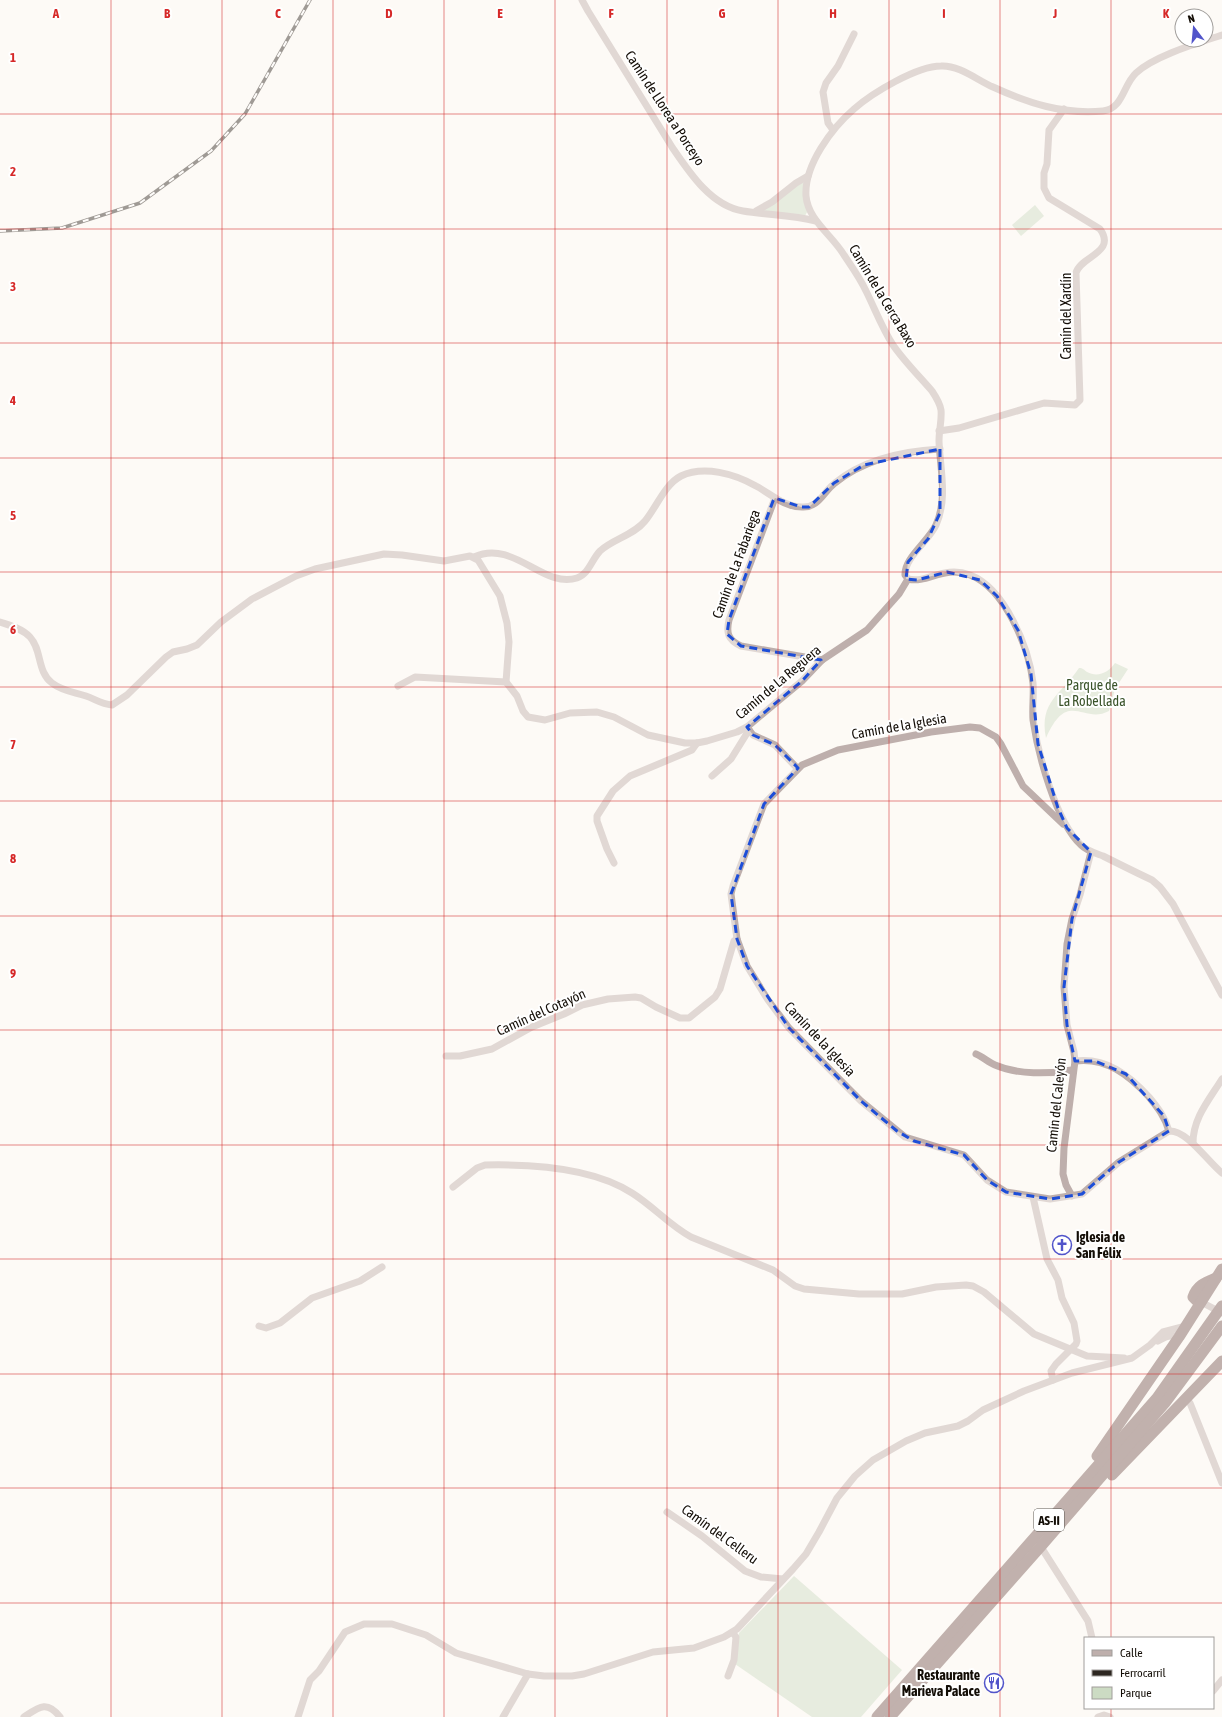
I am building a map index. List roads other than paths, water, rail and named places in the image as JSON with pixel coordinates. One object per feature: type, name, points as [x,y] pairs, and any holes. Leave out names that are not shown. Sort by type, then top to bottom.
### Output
[{"type":"highway","points":[[1039,1543],[1179,1337],[1201,1302],[1193,1297],[1195,1289],[1219,1273]]},
{"type":"highway","name":"AS-II","points":[[877,1717],[1039,1543],[1165,1403],[1220,1319],[1222,1306]]},
{"type":"highway","points":[[1039,1543],[1186,1400],[1222,1361]]},
{"type":"highway","name":"AS-II","points":[[890,1717],[1039,1543]]},
{"type":"street","name":"Camín de Llorea a Porceyo","points":[[582,0],[686,168],[715,198],[743,211],[816,221]]},
{"type":"street","points":[[833,130],[828,123],[823,98],[824,88],[838,66],[854,34]]},
{"type":"street","points":[[756,212],[808,176],[833,130],[855,108],[871,96],[896,81],[934,66],[957,69],[992,87],[1038,105],[1050,108],[1105,111],[1114,108],[1120,101],[1126,86],[1134,74],[1143,67],[1180,50],[1222,35]]},
{"type":"street","name":"Camín del Xardín","points":[[939,431],[959,428],[1044,404],[1075,405],[1080,400],[1076,273],[1079,265],[1099,252],[1104,243],[1102,233],[1096,226],[1049,198],[1044,188],[1044,173],[1049,130],[1064,109]]},
{"type":"street","name":"Camín de la Cerca Baxo","points":[[808,176],[806,194],[807,205],[816,221],[843,253],[866,291],[881,324],[894,346],[937,398],[941,410],[939,431],[942,482],[940,513],[928,539],[908,562],[905,571],[908,579]]},
{"type":"street","points":[[0,622],[29,636],[35,646],[44,674],[50,683],[63,690],[87,696],[99,703],[112,705],[119,701],[170,655],[197,645],[239,607],[296,576],[332,565],[384,554],[444,561],[466,556],[474,557],[481,554],[497,552],[564,580],[578,578],[586,572],[602,549],[645,522],[673,482],[689,473],[708,471],[731,476],[756,486],[775,498],[801,508],[809,507],[818,502],[834,483],[864,465],[925,450],[940,449]]},
{"type":"street","name":"Camín de La Fabariega","points":[[775,498],[728,620],[728,634],[732,641],[741,646],[822,660]]},
{"type":"street","points":[[398,686],[416,677],[506,682],[509,642],[506,616],[496,586],[474,557]]},
{"type":"street","points":[[908,579],[916,580],[947,572],[969,575],[980,580],[993,591],[1008,613],[1019,635],[1027,657],[1033,684],[1033,718],[1038,744],[1058,808],[1067,828],[1081,845],[1091,852],[1152,880],[1160,887],[1173,904],[1222,995]]},
{"type":"street","name":"Camín de La Reguera","points":[[506,682],[528,717],[545,720],[570,713],[597,712],[614,718],[659,739],[685,743],[697,743],[748,729],[802,681],[822,660],[867,630],[899,594],[908,579]]},
{"type":"street","name":"Camín de la Iglesia","points":[[1067,828],[1023,786],[996,737],[980,728],[957,728],[851,748],[807,762],[797,768],[764,804],[731,894],[737,939],[747,966],[768,1000],[789,1028],[861,1101],[905,1137],[964,1155],[978,1171],[996,1187],[1006,1192],[1050,1199],[1072,1196],[1087,1190],[1119,1162],[1169,1131]]},
{"type":"street","points":[[712,776],[731,759],[748,729],[753,735],[774,745],[797,768]]},
{"type":"street","points":[[614,863],[607,849],[597,820],[597,816],[613,791],[630,776],[692,750],[697,743]]},
{"type":"street","name":"Camín del Caleyón","points":[[1072,1196],[1066,1185],[1063,1174],[1064,1148],[1072,1070],[1075,1061],[1067,1025],[1064,987],[1072,919],[1080,896],[1091,852]]},
{"type":"street","name":"Camín del Cotayón","points":[[446,1056],[460,1056],[492,1049],[532,1027],[582,1005],[608,999],[641,998],[680,1018],[689,1018],[720,990],[727,961],[734,941],[737,939]]},
{"type":"street","points":[[976,1054],[995,1065],[1008,1069],[1034,1073],[1072,1070]]},
{"type":"street","points":[[1075,1061],[1095,1061],[1126,1074],[1136,1082],[1164,1116],[1169,1131],[1181,1134],[1222,1173]]},
{"type":"street","points":[[1192,1143],[1193,1129],[1198,1115],[1222,1079]]},
{"type":"street","points":[[453,1187],[477,1168],[485,1165],[537,1167],[565,1170],[587,1175],[612,1183],[631,1192],[678,1230],[691,1237],[773,1270],[795,1286],[804,1290],[859,1294],[902,1294],[936,1287],[973,1286],[984,1292],[1034,1334],[1087,1356],[1099,1358],[1132,1358]]},
{"type":"street","points":[[1033,1197],[1048,1259],[1058,1280],[1062,1298],[1074,1323],[1077,1341],[1071,1350],[1051,1370],[1053,1380]]},
{"type":"street","points":[[259,1326],[266,1328],[280,1323],[312,1298],[360,1281],[382,1267]]},
{"type":"street","points":[[1201,1302],[1220,1319]]},
{"type":"street","points":[[1150,1345],[1163,1332],[1186,1326]]},
{"type":"street","points":[[298,1717],[310,1680],[319,1671],[345,1632],[364,1624],[392,1624],[426,1635],[456,1653],[528,1674],[572,1676],[584,1674],[653,1652],[694,1648],[733,1633],[806,1554],[837,1498],[855,1476],[873,1460],[906,1441],[925,1433],[958,1426],[1003,1400],[1072,1373],[1132,1358],[1150,1345],[1165,1337],[1174,1335],[1179,1337]]},
{"type":"street","points":[[1186,1400],[1190,1403],[1222,1483]]},
{"type":"street","name":"Camín del Celleru","points":[[667,1512],[702,1536],[745,1571],[761,1577],[783,1579]]},
{"type":"street","points":[[1039,1543],[1088,1621],[1092,1637]]},
{"type":"street","points":[[728,1676],[734,1660],[736,1637],[733,1633]]},
{"type":"street","points":[[503,1717],[528,1674]]},
{"type":"street","points":[[1214,1690],[1222,1680]]},
{"type":"street","points":[[24,1717],[45,1706],[55,1710],[60,1717]]},
{"type":"street","points":[[1098,1717],[1101,1715],[1110,1717]]},
{"type":"railway","points":[[0,231],[62,228],[140,203],[211,151],[245,114],[310,0]]},
{"type":"place","name":"Iglesia de San Félix","points":[[1062,1245]]},
{"type":"place","name":"Restaurante Marieva Palace","points":[[994,1683]]},
{"type":"park label","name":"Parque de La Robellada","points":[[1092,694]]}]
